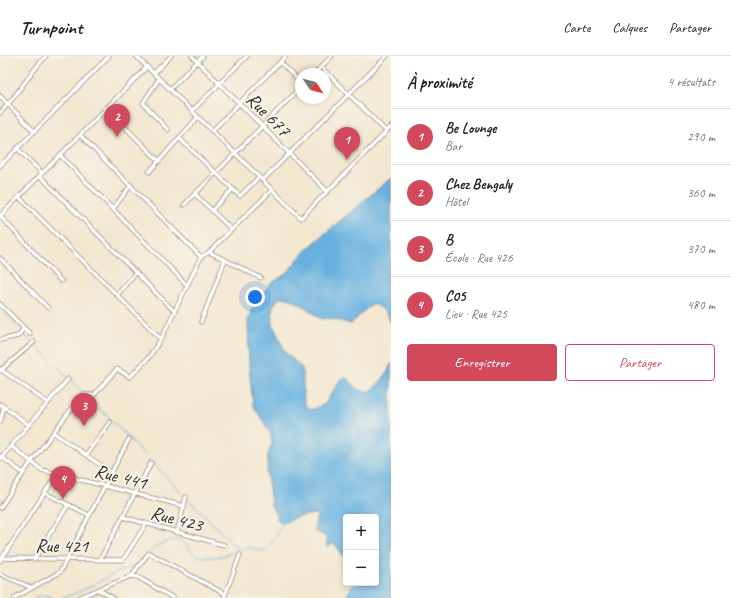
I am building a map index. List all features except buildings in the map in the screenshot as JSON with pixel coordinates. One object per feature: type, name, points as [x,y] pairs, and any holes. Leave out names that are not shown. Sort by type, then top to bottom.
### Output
[{"type":"street","points":[[0,113],[9,105],[46,56]]},
{"type":"street","points":[[0,166],[109,56]]},
{"type":"street","points":[[136,56],[301,218],[391,127]]},
{"type":"street","points":[[154,73],[171,56]]},
{"type":"street","name":"Rue 677","points":[[192,56],[327,191]]},
{"type":"street","points":[[170,89],[203,56]]},
{"type":"street","points":[[192,111],[247,56]]},
{"type":"street","points":[[212,131],[286,56]]},
{"type":"street","points":[[332,56],[321,67],[386,131]]},
{"type":"street","points":[[263,180],[387,56]]},
{"type":"street","points":[[280,62],[295,77]]},
{"type":"street","points":[[61,281],[0,216],[147,67]]},
{"type":"street","points":[[159,78],[143,103],[168,130]]},
{"type":"street","points":[[184,205],[295,93]]},
{"type":"street","points":[[0,96],[34,131]]},
{"type":"street","points":[[106,108],[159,161]]},
{"type":"street","points":[[149,172],[198,117]]},
{"type":"street","points":[[80,135],[202,257]]},
{"type":"street","points":[[179,138],[240,196],[259,177]]},
{"type":"street","points":[[17,148],[174,311]]},
{"type":"street","points":[[60,155],[187,285]]},
{"type":"street","points":[[113,209],[131,186]]},
{"type":"street","points":[[212,210],[233,189]]},
{"type":"street","points":[[0,506],[31,462],[83,395],[94,395],[97,393],[118,369],[130,377],[149,356],[161,339],[202,257],[232,230],[272,190]]},
{"type":"street","points":[[195,194],[232,230]]},
{"type":"street","points":[[19,197],[161,339]]},
{"type":"street","points":[[209,252],[261,278]]},
{"type":"street","points":[[0,258],[48,308]]},
{"type":"street","points":[[201,322],[225,260]]},
{"type":"street","points":[[116,295],[136,272]]},
{"type":"street","points":[[0,304],[30,334]]},
{"type":"street","points":[[0,340],[18,336],[24,328]]},
{"type":"street","points":[[34,342],[0,370],[48,403]]},
{"type":"street","points":[[23,473],[0,458],[68,379]]},
{"type":"street","points":[[0,422],[2,406],[29,424]]},
{"type":"street","points":[[86,455],[110,422]]},
{"type":"street","points":[[54,433],[112,473]]},
{"type":"street","points":[[14,598],[60,572],[129,439]]},
{"type":"street","name":"Rue 441","points":[[11,446],[42,470],[184,506]]},
{"type":"street","points":[[100,560],[151,463]]},
{"type":"street","points":[[1,559],[57,474]]},
{"type":"street","points":[[45,493],[89,515]]},
{"type":"street","points":[[176,533],[186,497]]},
{"type":"street","points":[[34,559],[68,505]]},
{"type":"street","name":"Rue 423","points":[[123,517],[176,533],[224,545]]},
{"type":"street","name":"Rue 421","points":[[1,559],[124,560],[146,524]]},
{"type":"street","points":[[78,598],[131,576],[150,553],[224,596],[240,555]]},
{"type":"street","points":[[0,574],[32,588]]},
{"type":"street","points":[[131,576],[138,578],[173,598]]},
{"type":"street","points":[[99,590],[113,598]]},
{"type":"water","points":[[391,178],[391,323],[384,311],[373,304],[351,324],[330,318],[322,319],[299,303],[288,298],[280,297],[273,306],[272,311],[273,325],[286,353],[302,368],[304,403],[311,410],[325,404],[340,380],[345,377],[358,389],[369,392],[388,372],[391,363],[391,598],[348,598],[348,593],[352,586],[379,586],[379,514],[343,514],[343,554],[335,544],[327,547],[326,537],[314,530],[317,516],[315,514],[296,517],[283,523],[278,520],[271,504],[267,474],[268,455],[272,444],[271,434],[253,405],[249,367],[248,318],[252,309],[270,284],[286,274],[305,251]]},
{"type":"waterway","points":[[0,308],[21,329]]},
{"type":"waterway","points":[[23,333],[84,393]]},
{"type":"waterway","points":[[88,397],[185,496]]},
{"type":"waterway","points":[[187,498],[239,550]]},
{"type":"waterway","points":[[149,553],[161,544],[176,540],[185,544],[196,555],[204,557],[222,556],[246,547],[265,551],[274,540],[283,522]]},
{"type":"waterway","points":[[61,598],[82,591],[119,571],[137,565]]},
{"type":"waterway","points":[[34,598],[44,595],[54,598]]},
{"type":"place","name":"Chez Bengaly","points":[[117,137]]},
{"type":"place","name":"Be Lounge","points":[[347,160]]},
{"type":"place","name":"B","points":[[84,426]]},
{"type":"place","name":"C05","points":[[63,499]]}]
